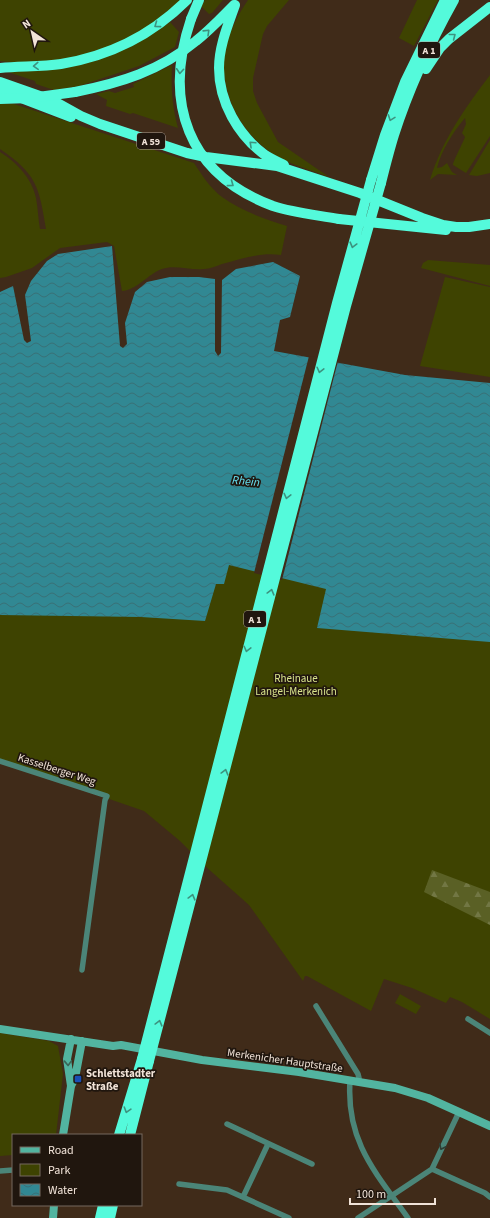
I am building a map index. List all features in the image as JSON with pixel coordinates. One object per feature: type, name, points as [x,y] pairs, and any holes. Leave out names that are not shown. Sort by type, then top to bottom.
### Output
[{"type":"highway","points":[[0,68],[60,64],[94,57],[111,51],[133,41],[159,25],[187,0]]},
{"type":"highway","points":[[199,0],[184,38],[181,56],[179,94],[190,134],[213,169],[231,184],[253,198],[274,206],[339,219],[455,231]]},
{"type":"highway","name":"A 1","points":[[376,181],[385,135],[405,82],[445,0]]},
{"type":"highway","name":"A 1","points":[[130,1134],[146,1060],[337,303],[376,181],[406,101],[432,42],[454,0]]},
{"type":"highway","points":[[0,99],[31,98],[75,92],[124,81],[144,73],[166,62],[196,42],[236,2]]},
{"type":"highway","points":[[236,2],[223,40],[219,68],[223,94],[232,117],[246,137],[267,156],[310,176]]},
{"type":"highway","points":[[406,101],[432,58],[440,48],[449,39],[490,7]]},
{"type":"highway","name":"A 59","points":[[0,82],[54,101],[81,116],[100,124],[187,153],[206,157],[277,166],[360,193],[422,218],[443,224],[456,227],[470,227],[490,224]]},
{"type":"highway","name":"A 59","points":[[0,90],[116,133],[192,158],[261,169],[293,176],[356,197],[418,221],[455,231],[476,232],[490,230]]},
{"type":"highway","name":"A 1","points":[[119,1134],[146,1060]]},
{"type":"highway","points":[[100,1218],[103,1206]]},
{"type":"highway","points":[[110,1218],[113,1206]]},
{"type":"street","name":"Kasselberger Weg","points":[[0,761],[107,796],[105,800],[82,970]]},
{"type":"street","points":[[316,1006],[358,1074],[354,1082],[351,1114],[355,1130],[369,1162],[408,1218]]},
{"type":"street","points":[[468,1019],[490,1033]]},
{"type":"street","name":"Merkenicher Hauptstraße","points":[[0,1029],[113,1046],[121,1045],[202,1060],[299,1072],[395,1088],[428,1098],[490,1126]]},
{"type":"street","points":[[63,1134],[71,1086],[68,1059],[70,1039]]},
{"type":"street","points":[[71,1086],[75,1078],[82,1041]]},
{"type":"street","points":[[358,1218],[432,1169],[459,1112]]},
{"type":"street","points":[[227,1124],[312,1164]]},
{"type":"street","points":[[243,1197],[268,1144]]},
{"type":"street","points":[[432,1169],[485,1193],[490,1197]]},
{"type":"street","points":[[0,1171],[12,1170]]},
{"type":"street","points":[[179,1184],[227,1190],[289,1218]]},
{"type":"street","points":[[53,1218],[54,1206]]},
{"type":"green space","points":[[0,0],[181,0],[152,24],[136,35],[118,44],[99,51],[60,60],[20,62],[0,61]]},
{"type":"green space","points":[[205,0],[223,0],[212,13],[209,14],[201,6]]},
{"type":"green space","points":[[248,0],[289,0],[267,26],[263,34],[253,78],[253,91],[257,103],[278,142],[329,177],[293,164],[273,154],[248,131],[241,122],[231,102],[227,91],[223,70],[225,50],[231,32]]},
{"type":"green space","points":[[417,0],[438,0],[414,46],[399,38]]},
{"type":"green space","points":[[170,22],[179,32],[175,47],[139,66],[79,86],[54,90],[36,84],[35,81],[5,71],[37,70],[151,34]]},
{"type":"green space","points":[[172,65],[172,96],[178,128],[106,106],[107,100],[96,94],[109,91],[115,93],[134,87],[133,84]]},
{"type":"green space","points":[[490,75],[490,136],[466,173],[453,165],[465,137],[462,133],[466,124],[465,118],[448,142],[441,155],[437,168],[442,167],[447,163],[452,172],[457,175],[438,174],[430,180],[441,151],[455,125]]},
{"type":"green space","points":[[0,104],[14,104],[194,163],[214,190],[229,202],[253,214],[287,226],[281,255],[266,254],[251,256],[206,269],[172,267],[162,269],[152,274],[133,288],[122,291],[114,246],[107,242],[60,248],[32,268],[0,278],[0,152],[12,161],[27,177],[36,198],[40,229],[46,229],[38,192],[29,174],[22,166],[0,149]]},
{"type":"green space","points":[[490,140],[490,173],[477,176],[469,175]]},
{"type":"green space","points":[[428,260],[490,265],[490,286],[421,268],[423,263]]},
{"type":"green space","points":[[445,277],[490,287],[490,377],[420,366]]},
{"type":"green space","name":"Rheinaue Langel-Merkenich","points":[[0,467],[490,514],[490,1019],[462,1002],[450,997],[446,1003],[412,988],[384,979],[371,1011],[307,976],[305,976],[303,981],[249,905],[205,866],[180,841],[144,811],[0,763]]},
{"type":"green space","points":[[432,870],[490,892],[490,925],[424,892]]},
{"type":"green space","points":[[400,994],[421,1006],[416,1014],[395,1003]]},
{"type":"green space","points":[[0,1033],[49,1041],[58,1046],[63,1074],[56,1134],[12,1134],[12,1155],[0,1156]]},
{"type":"water","name":"Rhein","points":[[112,246],[120,346],[123,348],[127,344],[125,323],[135,292],[147,282],[170,277],[199,277],[215,279],[215,351],[218,356],[221,353],[222,280],[236,269],[273,262],[300,276],[290,317],[280,320],[274,351],[405,375],[490,383],[490,642],[317,628],[326,589],[229,565],[224,584],[216,584],[205,621],[141,617],[0,615],[0,292],[13,286],[24,340],[27,343],[31,341],[25,295],[31,281],[47,261],[58,254]]},
{"type":"pier","points":[[309,356],[338,361],[282,580],[254,573]]},
{"type":"place","name":"Schlettstadter Straße","points":[[78,1079]]}]
